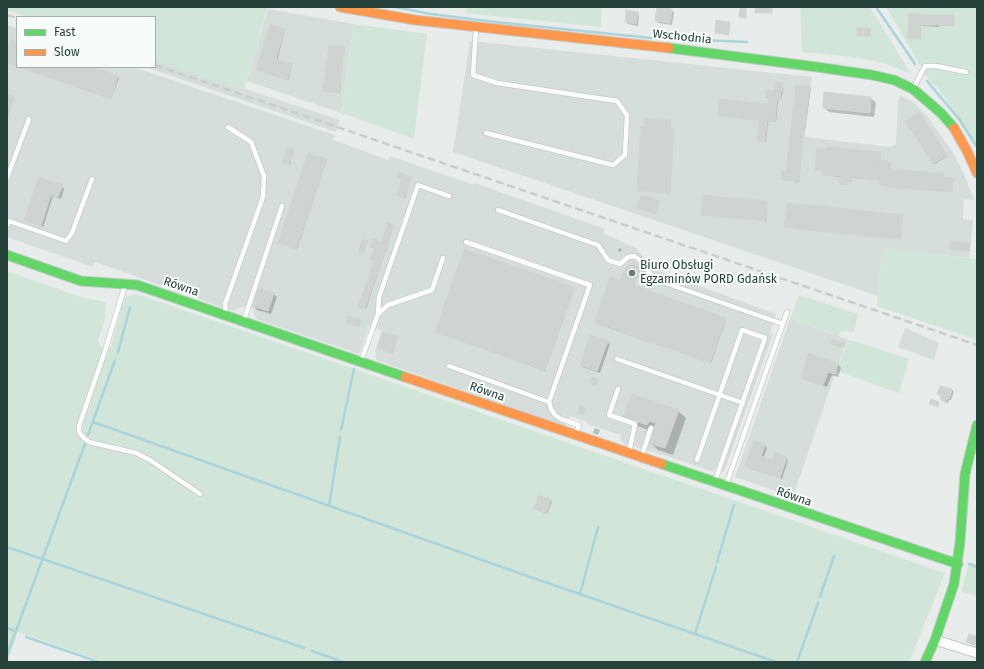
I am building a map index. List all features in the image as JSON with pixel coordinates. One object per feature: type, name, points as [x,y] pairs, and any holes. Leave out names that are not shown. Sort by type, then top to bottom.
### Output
[{"type":"street","name":"Wschodnia","points":[[340,7],[415,20],[700,51],[817,66],[894,80],[913,88],[941,113],[955,129],[977,173]]},
{"type":"street","name":"Równa","points":[[7,255],[81,281],[137,285],[714,483],[958,564]]},
{"type":"street","points":[[925,662],[949,600],[958,564],[965,474],[977,425]]},
{"type":"street","points":[[934,640],[977,653]]},
{"type":"lane","points":[[476,26],[473,74],[497,83],[617,101],[627,115],[625,155],[613,165],[486,133]]},
{"type":"lane","points":[[913,88],[925,66],[936,66],[966,72]]},
{"type":"lane","points":[[7,178],[29,120]]},
{"type":"lane","points":[[226,315],[225,304],[263,198],[264,176],[251,142],[228,127]]},
{"type":"lane","points":[[8,222],[66,241],[72,233],[92,179]]},
{"type":"lane","points":[[361,361],[378,314],[379,297],[418,185],[449,196]]},
{"type":"lane","points":[[244,321],[282,206]]},
{"type":"lane","points":[[498,210],[598,245],[608,260],[620,264],[628,257],[634,256],[640,260],[654,279],[783,324]]},
{"type":"lane","points":[[466,242],[590,285],[549,402],[555,415],[561,419],[579,425],[576,435]]},
{"type":"lane","points":[[378,314],[388,305],[432,290],[443,258]]},
{"type":"lane","points":[[125,284],[79,432],[89,442],[136,453],[150,460],[200,494]]},
{"type":"lane","points":[[725,486],[787,312]]},
{"type":"lane","points":[[697,460],[742,330],[766,338],[714,483]]},
{"type":"lane","points":[[617,359],[743,403]]},
{"type":"lane","points":[[449,366],[549,402]]},
{"type":"lane","points":[[618,388],[609,415],[635,424],[629,454]]},
{"type":"lane","points":[[641,458],[651,428]]},
{"type":"shaded area","points":[[268,9],[354,24],[341,113],[247,81]]},
{"type":"shaded area","points":[[7,25],[16,28],[16,68],[136,68],[335,135],[334,140],[388,160],[390,156],[474,185],[475,183],[605,229],[603,233],[636,248],[653,269],[776,314],[770,334],[773,335],[724,472],[715,468],[713,472],[667,456],[624,444],[620,440],[621,435],[587,424],[587,422],[570,416],[566,426],[376,360],[375,351],[382,331],[369,326],[359,354],[256,319],[253,308],[244,306],[233,311],[95,262],[93,267],[7,237]]},
{"type":"shaded area","points":[[470,41],[812,77],[805,137],[890,147],[896,144],[898,101],[900,95],[913,102],[926,115],[952,151],[964,174],[974,200],[964,199],[963,219],[973,220],[969,258],[882,248],[878,296],[453,152]]},
{"type":"shaded area","points":[[156,59],[340,120],[336,132],[148,68],[156,68]]},
{"type":"shaded area","points":[[790,319],[847,339],[793,497],[735,477]]},
{"type":"shaded area","points":[[905,328],[939,343],[934,360],[898,347]]},
{"type":"green space","points":[[7,7],[268,7],[244,91],[156,61],[156,16],[24,16],[7,10]]},
{"type":"green space","points":[[467,7],[602,7],[601,27],[466,13]]},
{"type":"green space","points":[[800,7],[870,7],[911,74],[884,63],[852,57],[802,52]]},
{"type":"green space","points":[[886,7],[977,7],[977,145],[937,87],[930,82]]},
{"type":"green space","points":[[354,24],[427,34],[414,139],[341,113]]},
{"type":"green space","points":[[882,248],[977,259],[977,340],[877,306]]},
{"type":"green space","points":[[7,271],[84,298],[106,302],[105,319],[98,341],[101,347],[111,347],[124,297],[137,294],[945,573],[909,662],[105,662],[18,632],[7,662]]},
{"type":"green space","points":[[799,295],[858,314],[854,332],[840,332],[839,336],[790,319]]},
{"type":"green space","points":[[847,340],[909,359],[899,393],[837,371]]},
{"type":"green space","points":[[970,562],[977,565],[977,596],[961,591]]},
{"type":"building","points":[[657,7],[668,7],[668,9],[672,9],[670,23],[655,21]]},
{"type":"building","points":[[740,7],[746,7],[746,18],[739,17]]},
{"type":"building","points":[[755,7],[772,7],[772,13],[755,13]]},
{"type":"building","points":[[626,10],[638,12],[636,24],[625,22]]},
{"type":"building","points":[[909,13],[921,14],[921,39],[908,38]]},
{"type":"building","points":[[921,15],[940,15],[940,25],[920,25]]},
{"type":"building","points":[[940,15],[954,15],[954,26],[940,25]]},
{"type":"building","points":[[716,20],[730,22],[729,34],[715,33]]},
{"type":"building","points":[[270,24],[285,29],[276,59],[292,64],[287,80],[256,70]]},
{"type":"building","points":[[857,28],[870,28],[871,36],[857,36]]},
{"type":"building","points":[[11,39],[16,41],[16,66],[7,63],[7,51]]},
{"type":"building","points":[[329,45],[345,47],[341,77],[325,75]]},
{"type":"building","points":[[22,68],[95,68],[118,76],[111,99]]},
{"type":"building","points":[[325,75],[341,77],[339,93],[323,91]]},
{"type":"building","points":[[775,82],[783,83],[782,89],[784,91],[781,92],[780,100],[773,99]]},
{"type":"building","points":[[796,85],[810,86],[801,160],[790,159],[790,162],[787,162]]},
{"type":"building","points":[[766,90],[774,91],[773,99],[765,98]]},
{"type":"building","points":[[824,92],[871,97],[870,113],[823,108]]},
{"type":"building","points":[[7,94],[14,96],[7,117]]},
{"type":"building","points":[[719,99],[739,101],[737,118],[718,116]]},
{"type":"building","points":[[769,99],[777,99],[775,122],[767,121],[765,141],[757,141],[759,120],[755,120],[757,103],[768,104]]},
{"type":"building","points":[[739,101],[757,103],[755,120],[737,118]]},
{"type":"building","points":[[919,112],[947,155],[933,164],[905,121]]},
{"type":"building","points":[[645,118],[671,120],[670,129],[644,127]]},
{"type":"building","points":[[641,127],[674,129],[670,193],[637,191]]},
{"type":"building","points":[[287,147],[294,149],[289,165],[282,163]]},
{"type":"building","points":[[827,147],[881,152],[880,163],[825,158]]},
{"type":"building","points":[[817,148],[826,149],[825,158],[881,164],[879,180],[852,177],[851,182],[847,181],[846,185],[839,184],[840,176],[823,175],[824,171],[815,170]]},
{"type":"building","points":[[308,153],[327,159],[296,249],[278,243]]},
{"type":"building","points":[[790,159],[801,160],[799,181],[781,180],[782,170],[787,171],[787,162],[790,162]]},
{"type":"building","points":[[881,160],[889,161],[889,169],[944,173],[944,177],[953,178],[952,192],[887,187],[879,185]]},
{"type":"building","points":[[399,172],[411,177],[409,182],[397,177]]},
{"type":"building","points":[[39,177],[63,185],[58,197],[51,195],[41,226],[24,220]]},
{"type":"building","points":[[402,180],[410,182],[404,198],[396,195]]},
{"type":"building","points":[[641,195],[660,201],[656,214],[637,208]]},
{"type":"building","points":[[703,195],[767,201],[765,221],[701,215]]},
{"type":"building","points":[[787,203],[799,205],[797,229],[784,227]]},
{"type":"building","points":[[799,204],[903,215],[900,239],[797,229]]},
{"type":"building","points":[[388,223],[394,225],[365,309],[358,307]]},
{"type":"building","points":[[363,239],[368,241],[363,253],[358,252]]},
{"type":"building","points":[[373,239],[381,242],[374,261],[370,260],[374,249],[371,247]]},
{"type":"building","points":[[950,241],[970,243],[969,251],[949,249]]},
{"type":"building","points":[[464,249],[479,254],[453,330],[438,324]]},
{"type":"building","points":[[479,254],[574,287],[545,370],[435,332],[438,324],[453,330]]},
{"type":"building","name":"Biuro Obsługi Egzaminów PORD Gdańsk","points":[[633,261],[644,270],[636,278],[633,285],[620,281],[624,270]]},
{"type":"building","points":[[610,277],[621,281],[606,326],[594,322]]},
{"type":"building","points":[[621,281],[644,289],[629,334],[606,326]]},
{"type":"building","points":[[259,288],[274,293],[268,311],[253,306]]},
{"type":"building","points":[[644,289],[726,318],[710,363],[629,334]]},
{"type":"building","points":[[348,316],[361,320],[359,327],[346,323]]},
{"type":"building","points":[[382,332],[398,337],[392,353],[377,348]]},
{"type":"building","points":[[590,335],[608,341],[597,371],[580,365]]},
{"type":"building","points":[[832,339],[845,343],[843,348],[831,344]]},
{"type":"building","points":[[808,353],[838,364],[835,374],[828,372],[823,385],[801,378]]},
{"type":"building","points":[[592,377],[596,377],[598,381],[596,385],[592,385],[590,383],[590,379]]},
{"type":"building","points":[[940,386],[952,389],[949,399],[947,398],[946,401],[940,399],[941,396],[937,394]]},
{"type":"building","points":[[632,394],[679,410],[665,448],[649,443],[656,423],[649,421],[647,425],[623,417]]},
{"type":"building","points":[[931,399],[939,402],[938,407],[929,404]]},
{"type":"building","points":[[580,406],[586,408],[584,415],[578,413]]},
{"type":"building","points":[[754,441],[765,445],[761,456],[772,460],[775,452],[787,457],[780,478],[745,466]]},
{"type":"building","points":[[538,495],[551,499],[546,514],[533,509],[536,505]]},
{"type":"building","points":[[969,634],[977,636],[977,645],[966,642]]},
{"type":"waterway","points":[[395,7],[431,14],[495,22],[651,38],[747,42]]},
{"type":"waterway","points":[[876,7],[915,64]]},
{"type":"waterway","points":[[927,81],[959,119],[977,147]]},
{"type":"waterway","points":[[118,352],[130,307]]},
{"type":"waterway","points":[[88,435],[115,360]]},
{"type":"waterway","points":[[341,430],[354,369]]},
{"type":"waterway","points":[[93,422],[516,572],[776,662]]},
{"type":"waterway","points":[[329,506],[340,437]]},
{"type":"waterway","points":[[7,655],[85,444]]},
{"type":"waterway","points":[[717,562],[734,505]]},
{"type":"waterway","points":[[580,594],[598,527]]},
{"type":"waterway","points":[[7,547],[304,648]]},
{"type":"waterway","points":[[820,597],[834,556]]},
{"type":"waterway","points":[[969,564],[977,567]]},
{"type":"waterway","points":[[695,634],[716,567]]},
{"type":"waterway","points":[[797,662],[818,603]]},
{"type":"waterway","points":[[7,628],[15,631]]},
{"type":"waterway","points":[[26,637],[99,662]]},
{"type":"waterway","points":[[312,651],[343,662]]},
{"type":"railway","points":[[7,15],[16,18]]},
{"type":"railway","points":[[156,65],[977,345]]},
{"type":"traffic: fast","points":[[669,48],[817,67],[872,75],[894,80],[913,89],[941,113],[954,128]]},
{"type":"traffic: fast","points":[[7,255],[81,281],[137,285],[405,377]]},
{"type":"traffic: fast","points":[[925,662],[935,640],[954,584],[960,542],[965,474],[977,425]]},
{"type":"traffic: fast","points":[[662,464],[958,564]]},
{"type":"traffic: slow","points":[[340,7],[415,20],[669,48]]},
{"type":"traffic: slow","points":[[954,128],[977,173]]},
{"type":"traffic: slow","points":[[405,377],[662,464]]},
{"type":"place","name":"Biuro Obsługi Egzaminów PORD Gdańsk","points":[[632,273]]}]
